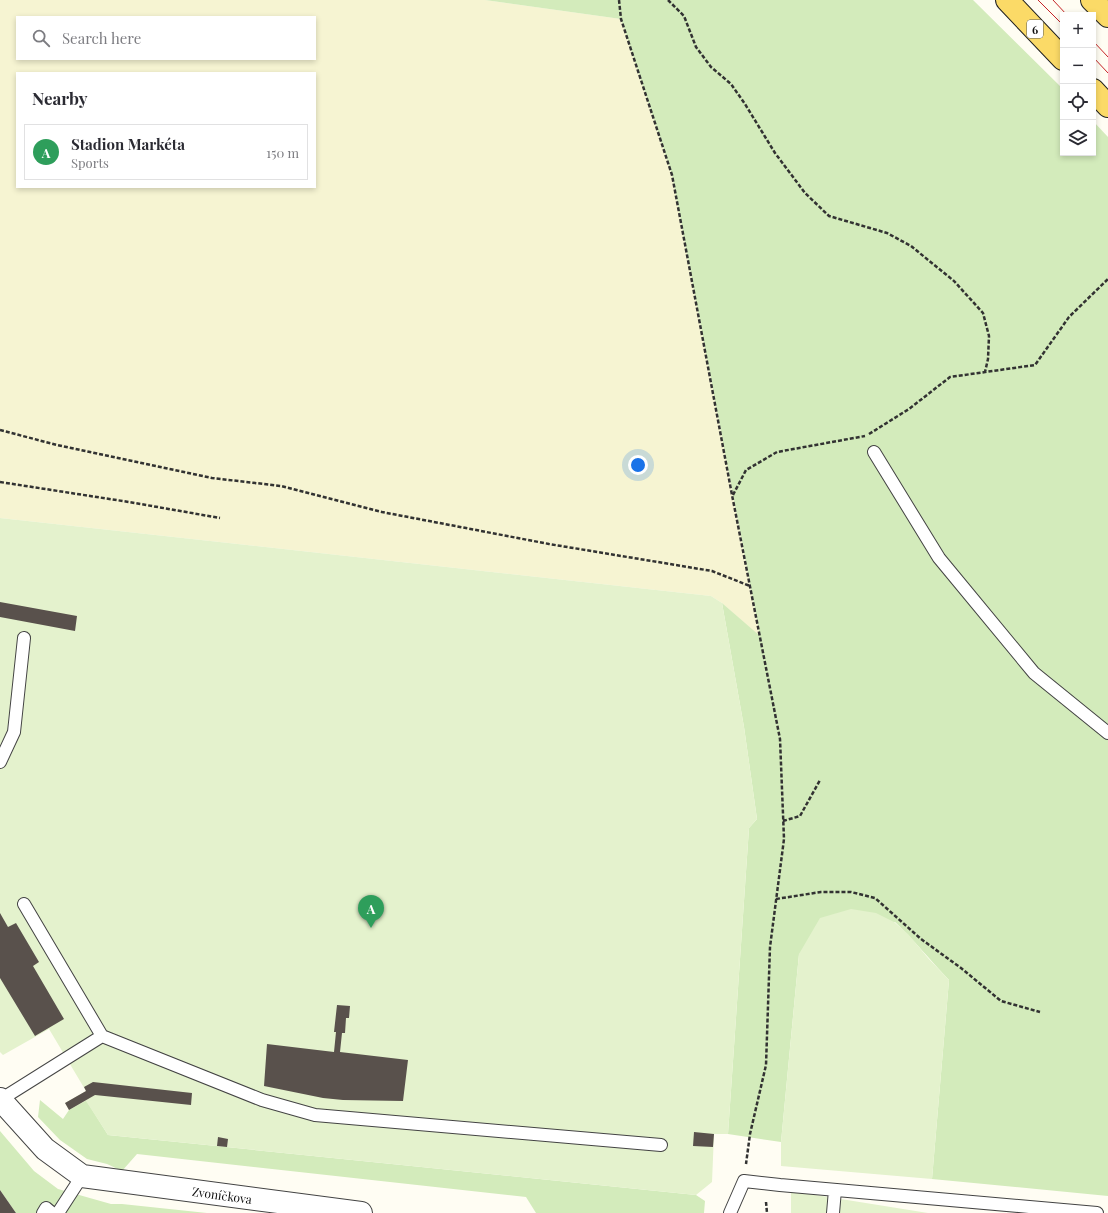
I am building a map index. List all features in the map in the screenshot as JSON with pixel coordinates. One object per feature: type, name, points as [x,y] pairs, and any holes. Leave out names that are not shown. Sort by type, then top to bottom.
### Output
[{"type":"main road","name":"6","points":[[1007,0],[1060,56]]},
{"type":"main road","points":[[1092,0],[1108,16]]},
{"type":"main road","points":[[1096,93],[1108,106]]},
{"type":"street","points":[[0,1100],[45,1149],[82,1176]]},
{"type":"street","name":"Zvoníčkova","points":[[82,1176],[361,1213]]},
{"type":"lane","points":[[874,452],[939,558],[1034,673],[1108,733]]},
{"type":"lane","points":[[0,762],[14,732],[24,638]]},
{"type":"lane","points":[[24,904],[102,1036],[262,1100],[315,1115],[661,1145]]},
{"type":"lane","points":[[0,1100],[102,1036]]},
{"type":"lane","points":[[58,1213],[82,1176]]},
{"type":"lane","points":[[730,1213],[744,1181],[1097,1213]]},
{"type":"lane","points":[[833,1213],[835,1190]]},
{"type":"lane","points":[[42,1213],[46,1208],[52,1213]]},
{"type":"path","points":[[619,0],[621,19],[672,175],[732,495],[780,739],[784,839],[770,947],[766,1065],[750,1134],[744,1181]]},
{"type":"path","points":[[668,0],[684,16],[696,47],[711,67],[730,84],[745,104],[775,153],[805,193],[828,216],[887,234],[911,246],[954,281],[983,313],[989,336],[988,359],[985,372]]},
{"type":"path","points":[[732,495],[746,470],[777,452],[866,436],[909,409],[950,377],[1035,365],[1069,317],[1108,279]]},
{"type":"path","points":[[0,430],[57,445],[212,478],[281,486],[382,512],[549,544],[712,571],[750,586]]},
{"type":"path","points":[[0,482],[220,518]]},
{"type":"path","points":[[783,820],[800,816],[820,780]]},
{"type":"path","points":[[776,899],[821,892],[852,892],[874,898],[921,939],[961,968],[1001,1001],[1040,1012]]},
{"type":"shaded area","points":[[0,0],[485,0],[621,19],[672,175],[760,637],[722,603],[711,596],[0,518]]},
{"type":"green space","points":[[485,0],[973,0],[1060,86],[1060,156],[1096,156],[1096,124],[1108,137],[1108,1196],[932,1179],[949,980],[895,922],[799,954],[781,1142],[728,1134],[749,828],[757,819],[744,727],[722,603],[760,636],[672,175],[621,19]]},
{"type":"green space","points":[[0,518],[711,596],[722,603],[744,727],[757,819],[749,828],[728,1134],[714,1134],[712,1182],[696,1195],[108,1135],[86,1101],[69,1110],[65,1103],[86,1091],[49,1029],[3,1055],[0,1052]]},
{"type":"green space","points":[[851,909],[876,913],[894,922],[908,934],[949,980],[932,1179],[781,1166],[781,1142],[799,954],[820,918]]},
{"type":"green space","points":[[40,1100],[63,1119],[69,1110],[86,1100],[108,1135],[696,1195],[705,1201],[704,1213],[536,1213],[526,1197],[137,1154],[122,1171],[107,1164],[87,1159],[60,1140],[38,1117]]},
{"type":"green space","points":[[0,1131],[34,1171],[58,1189],[111,1204],[207,1213],[16,1213],[0,1190]]},
{"type":"green space","points":[[791,1191],[928,1213],[791,1213]]},
{"type":"building","points":[[0,602],[77,616],[75,631],[0,617]]},
{"type":"building","points":[[0,913],[8,927],[16,923],[39,962],[33,966],[64,1019],[35,1036],[0,978]]},
{"type":"building","points":[[337,1005],[350,1006],[349,1018],[346,1018],[345,1033],[342,1033],[340,1052],[408,1060],[403,1101],[343,1100],[323,1098],[264,1086],[267,1044],[334,1052],[336,1032],[334,1032]]},
{"type":"building","points":[[93,1082],[192,1093],[191,1105],[95,1095],[69,1110],[65,1103],[86,1091],[84,1087]]},
{"type":"building","points":[[694,1132],[714,1134],[713,1147],[693,1146]]},
{"type":"building","points":[[218,1137],[228,1139],[227,1147],[217,1146]]},
{"type":"building","points":[[0,1190],[16,1213],[0,1213]]},
{"type":"tram line","points":[[1038,0],[1060,22]]},
{"type":"tram line","points":[[1053,0],[1064,12]]},
{"type":"tram line","points":[[1096,44],[1108,57]]},
{"type":"tram line","points":[[1096,60],[1108,73]]},
{"type":"place","name":"Stadion Markéta","points":[[371,928]]}]
